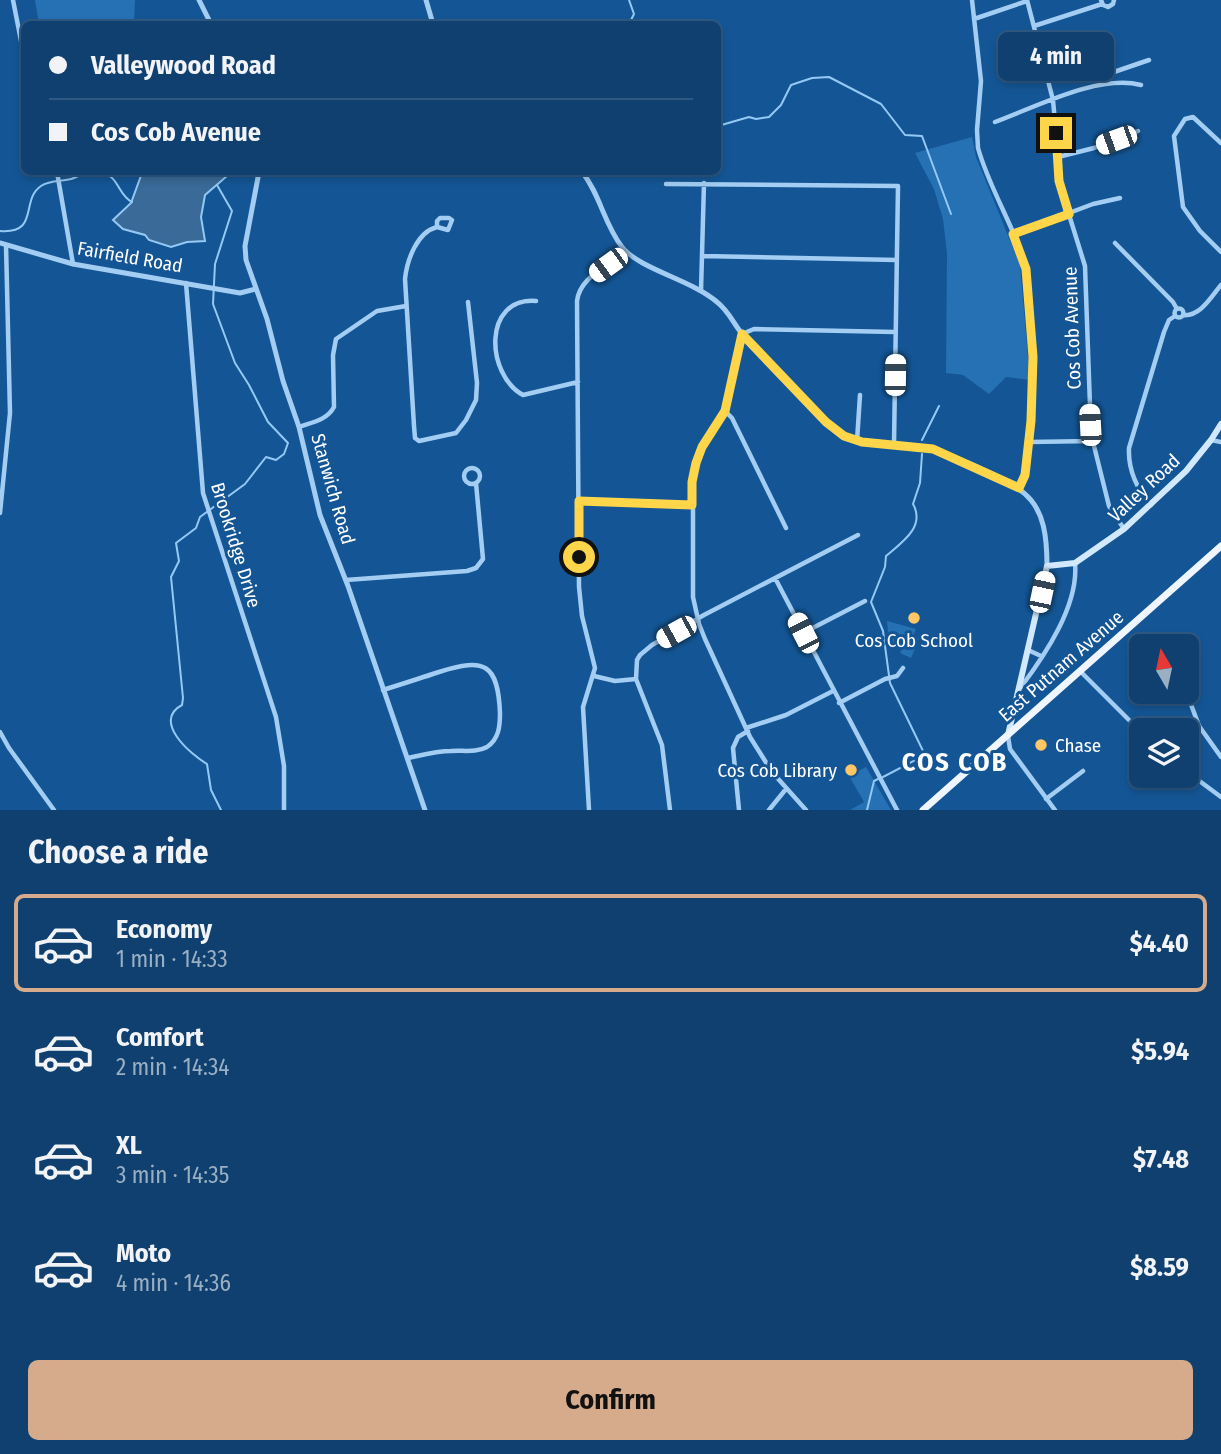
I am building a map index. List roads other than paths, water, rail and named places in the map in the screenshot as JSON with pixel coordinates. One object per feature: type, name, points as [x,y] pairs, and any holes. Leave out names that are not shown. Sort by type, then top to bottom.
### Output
[{"type":"main road","name":"Valley Road","points":[[1047,566],[1075,563],[1124,529],[1186,471],[1221,424]]},
{"type":"main road","name":"East Putnam Avenue","points":[[923,810],[1221,547]]},
{"type":"main road","points":[[1008,735],[1047,566]]},
{"type":"street","points":[[13,0],[21,41]]},
{"type":"street","points":[[199,0],[210,21]]},
{"type":"street","points":[[426,0],[432,21]]},
{"type":"street","points":[[972,0],[981,81],[978,148],[1026,269],[1033,395],[1025,475],[1019,488]]},
{"type":"street","points":[[974,19],[1027,0]]},
{"type":"street","name":"Cos Cob Avenue","points":[[1027,0],[1053,100],[1060,190],[1084,257],[1089,403],[1093,441],[1109,506],[1124,529]]},
{"type":"street","points":[[1034,26],[1101,2],[1108,7],[1114,0]]},
{"type":"street","points":[[1045,67],[1094,51],[1101,66],[1111,73],[1149,60]]},
{"type":"street","points":[[995,122],[1112,82],[1141,85]]},
{"type":"street","points":[[1221,143],[1193,117],[1185,119],[1174,136],[1181,201],[1188,217],[1221,252]]},
{"type":"street","points":[[1058,157],[1094,148],[1138,131]]},
{"type":"street","points":[[58,175],[73,264]]},
{"type":"street","name":"Stanwich Road","points":[[258,175],[244,250],[247,265],[269,326],[283,381],[299,427],[318,507],[425,810]]},
{"type":"street","points":[[584,175],[597,194],[615,237],[625,251],[639,261],[701,290],[722,306],[742,334],[831,426],[844,436],[857,441],[938,450],[1019,488],[1031,498],[1041,516],[1046,540],[1047,566]]},
{"type":"street","points":[[701,290],[704,183]]},
{"type":"street","points":[[666,184],[898,186],[894,444]]},
{"type":"street","points":[[1013,234],[1120,198]]},
{"type":"street","points":[[437,227],[425,232],[408,262],[405,279],[415,438],[419,441],[456,433],[476,400],[477,383],[468,302]]},
{"type":"street","points":[[1115,243],[1174,302],[1177,309],[1175,316],[1167,324],[1129,448],[1134,479],[1151,506]]},
{"type":"street","points":[[0,513],[10,413],[3,244]]},
{"type":"street","name":"Fairfield Road","points":[[3,244],[73,264],[243,293],[256,289]]},
{"type":"street","points":[[589,810],[583,707],[594,676],[594,660],[580,602],[578,296],[590,278],[625,251]]},
{"type":"street","points":[[703,256],[897,260]]},
{"type":"street","name":"Brookridge Drive","points":[[186,283],[202,490],[275,717],[284,766],[284,810]]},
{"type":"street","points":[[1175,316],[1179,318],[1197,313],[1221,285]]},
{"type":"street","points":[[536,301],[523,300],[513,304],[498,325],[495,346],[502,374],[513,390],[523,395],[578,382]]},
{"type":"street","points":[[299,427],[323,419],[334,407],[333,355],[336,339],[377,311],[406,306]]},
{"type":"street","points":[[1177,309],[1182,310],[1183,315]]},
{"type":"street","points":[[742,334],[754,329],[895,332]]},
{"type":"street","points":[[742,334],[725,411],[702,447],[692,482],[692,589],[698,619],[747,730],[768,768],[806,810]]},
{"type":"street","points":[[857,441],[860,395]]},
{"type":"street","points":[[725,411],[732,418],[786,528]]},
{"type":"street","points":[[1211,440],[1221,442]]},
{"type":"street","points":[[1028,442],[1093,441]]},
{"type":"street","points":[[346,580],[477,568],[483,559],[476,483]]},
{"type":"street","points":[[579,501],[692,505]]},
{"type":"street","points":[[670,810],[662,745],[636,679],[637,660],[643,651],[858,535]]},
{"type":"street","points":[[1016,694],[1070,604],[1075,563]]},
{"type":"street","points":[[775,578],[897,810]]},
{"type":"street","points":[[803,633],[865,601]]},
{"type":"street","points":[[1028,650],[1041,656]]},
{"type":"street","points":[[383,690],[467,663],[483,668],[494,677],[500,721],[498,734],[492,743],[477,750],[450,751],[408,758]]},
{"type":"street","points":[[839,703],[897,676],[903,668]]},
{"type":"street","points":[[1080,671],[1129,720]]},
{"type":"street","points":[[594,676],[615,681],[636,679]]},
{"type":"street","points":[[739,810],[733,748],[738,737],[747,730],[786,715],[833,691]]},
{"type":"street","points":[[1191,704],[1199,726],[1221,757]]},
{"type":"street","points":[[0,732],[54,810]]},
{"type":"street","points":[[1008,735],[1010,749],[1055,810]]},
{"type":"street","points":[[1046,799],[1083,771]]},
{"type":"street","points":[[1199,781],[1221,797]]},
{"type":"street","points":[[769,810],[786,789]]},
{"type":"waterway","points":[[629,0],[634,14],[630,21]]},
{"type":"waterway","points":[[721,125],[749,117],[769,117],[781,105],[791,85],[812,78],[829,77],[881,104],[905,135],[922,136],[951,214]]},
{"type":"waterway","points":[[0,231],[12,231],[25,222],[31,199],[41,186],[79,175]]},
{"type":"waterway","points":[[108,175],[132,202]]},
{"type":"waterway","points":[[217,185],[232,211],[215,264],[213,304],[235,363],[268,422],[288,443],[284,454],[276,460],[266,457],[245,484],[200,517],[196,528],[176,543],[179,561],[171,577],[183,698],[182,705],[174,712],[171,720],[172,728],[184,745],[207,764],[211,790],[221,810]]},
{"type":"waterway","points":[[922,440],[939,406]]},
{"type":"waterway","points":[[883,777],[925,755],[890,683],[883,631],[871,602],[885,567],[886,556],[905,540],[914,527],[916,512],[913,504],[920,483],[922,454]]},
{"type":"waterway","points":[[867,810],[874,781],[878,779]]},
{"type":"place","name":"Cos Cob School","points":[[914,618]]},
{"type":"place","name":"Chase","points":[[1041,745]]},
{"type":"place","name":"Cos Cob Library","points":[[851,770]]},
{"type":"district","name":"COS COB","points":[[955,762]]}]
